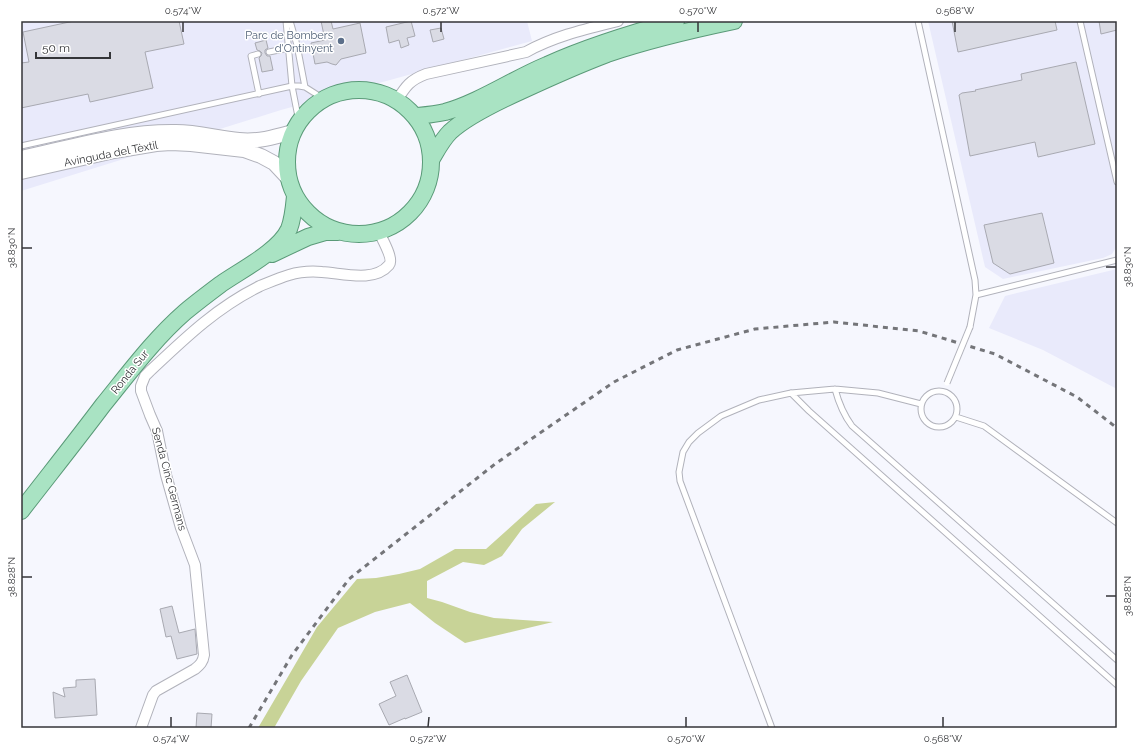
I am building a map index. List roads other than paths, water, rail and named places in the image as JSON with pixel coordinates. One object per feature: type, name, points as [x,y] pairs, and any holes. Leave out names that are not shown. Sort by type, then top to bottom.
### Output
[{"type":"main road","points":[[418,116],[445,112],[473,101],[545,65],[610,40],[676,21]]},
{"type":"main road","points":[[431,160],[440,145],[456,128],[509,96],[558,73],[638,44],[734,21]]},
{"type":"main road","points":[[371,90],[397,100],[418,116],[427,135],[430,146],[430,179],[423,197],[412,212],[397,224],[379,232],[359,235],[339,232],[321,224],[306,212],[295,196],[288,178],[287,155],[296,127],[310,109],[324,99],[342,92],[371,90]]},
{"type":"main road","name":"Ronda Sur","points":[[21,511],[146,351],[164,331],[206,295],[263,257],[283,238],[289,229],[295,196]]},
{"type":"main road","name":"Ronda Sur","points":[[263,257],[284,249],[308,237],[325,232],[339,232]]},
{"type":"street","points":[[397,100],[409,83],[417,77],[526,52],[558,37],[618,21]]},
{"type":"street","name":"Avinguda del Tèxtil","points":[[21,158],[100,141],[144,134],[177,132],[241,140],[256,140],[269,139],[296,127]]},
{"type":"street","name":"Avinguda del Tèxtil","points":[[21,172],[114,151],[171,143],[244,150],[261,156],[274,163],[288,178]]},
{"type":"street","name":"Senda Cinc Germans","points":[[141,728],[153,695],[156,691],[195,669],[200,665],[204,656],[195,564],[181,528],[166,475],[157,431],[141,391],[141,386],[145,376],[210,317],[229,303],[269,282],[299,273],[319,272],[364,276],[381,271],[390,264],[391,261],[379,232]]},
{"type":"lane","points":[[286,21],[296,127]]},
{"type":"lane","points":[[290,21],[297,45],[305,87]]},
{"type":"lane","points":[[918,21],[974,272],[976,295],[970,327],[944,392]]},
{"type":"lane","points":[[1080,21],[1117,182]]},
{"type":"lane","points":[[269,52],[289,48]]},
{"type":"lane","points":[[258,54],[251,56],[259,94]]},
{"type":"lane","points":[[21,146],[292,86],[305,87],[324,99]]},
{"type":"lane","points":[[976,295],[1117,260]]},
{"type":"lane","points":[[772,728],[680,481],[679,472],[683,452],[689,442],[698,433],[721,416],[759,400],[791,393],[835,389],[878,393],[921,404]]},
{"type":"lane","points":[[835,389],[843,414],[852,426],[1117,660]]},
{"type":"lane","points":[[939,391],[944,392],[954,399],[957,405],[956,417],[947,426],[941,428],[929,425],[921,416],[921,404],[928,394],[939,391]]},
{"type":"lane","points":[[791,393],[1117,685]]},
{"type":"lane","points":[[956,417],[984,426],[1117,523]]},
{"type":"railway","points":[[249,728],[292,655],[349,579],[495,464],[614,382],[677,350],[755,329],[834,322],[919,331],[995,354],[1077,397],[1117,428]]},
{"type":"place","name":"Parc de Bombers d'Ontinyent","points":[[341,41]]}]
